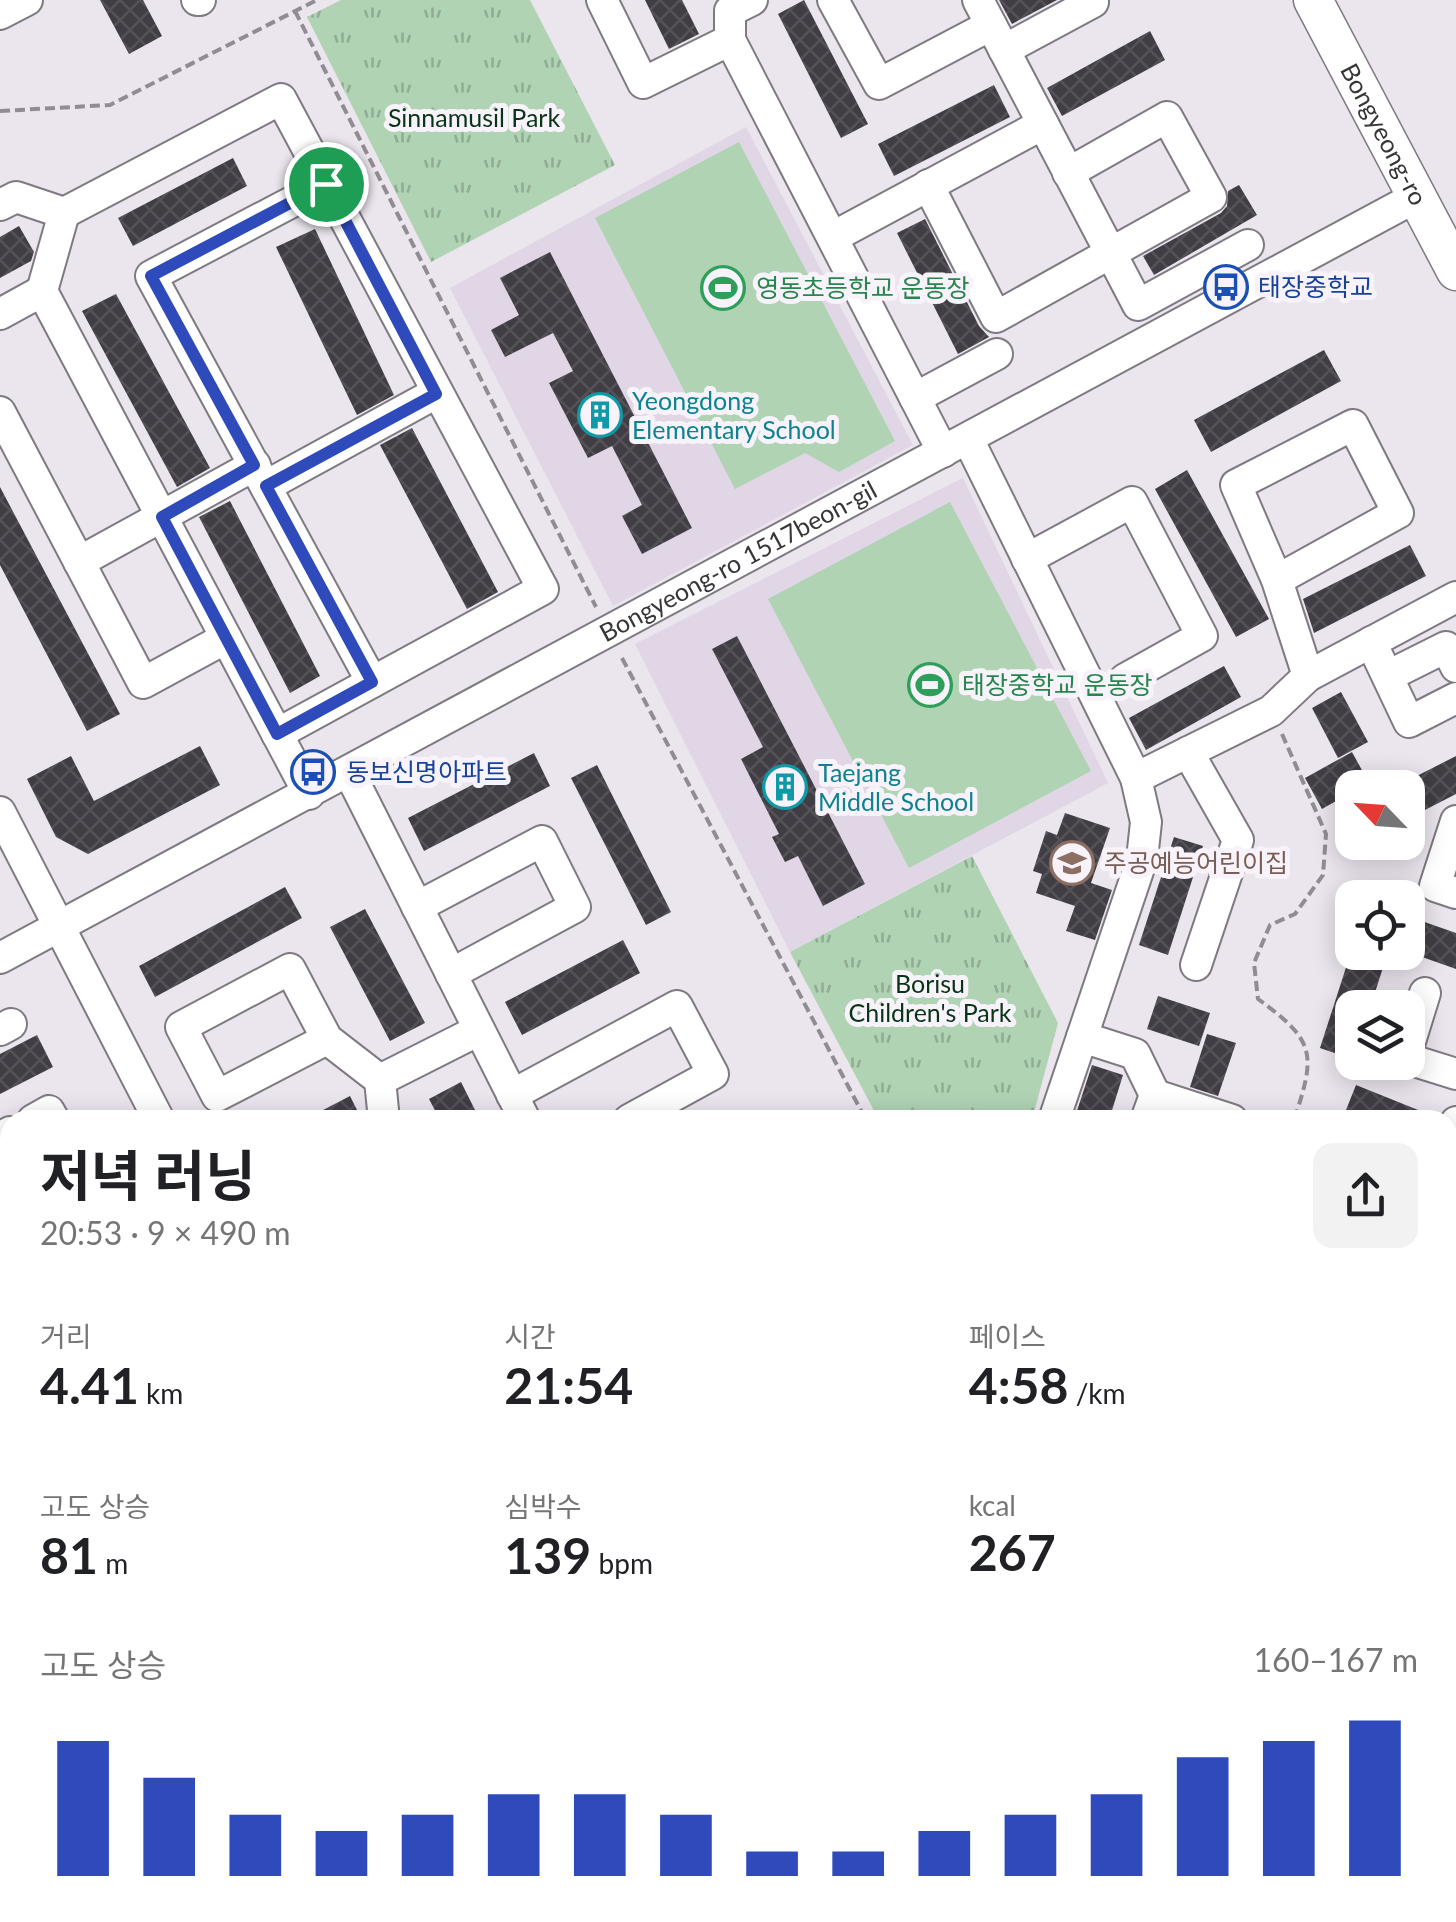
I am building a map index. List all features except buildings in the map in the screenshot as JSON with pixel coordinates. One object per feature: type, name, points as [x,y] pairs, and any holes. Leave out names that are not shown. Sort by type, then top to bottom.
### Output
[{"type":"main road","name":"Bongyeong-ro","points":[[1313,0],[1456,271]]},
{"type":"street","points":[[0,14],[26,0]]},
{"type":"street","points":[[602,0],[644,83],[734,13],[833,236],[915,398],[956,446],[1027,558],[1136,778],[1146,822],[1142,860],[1057,1110]]},
{"type":"street","points":[[833,0],[878,84],[991,25],[1092,0]]},
{"type":"street","points":[[991,25],[1138,305],[1248,245]]},
{"type":"street","points":[[0,205],[16,196],[64,212],[281,98],[543,589],[277,734]]},
{"type":"street","points":[[928,186],[996,316],[1211,198],[1167,117],[1068,173]]},
{"type":"street","points":[[833,236],[1043,124]]},
{"type":"street","points":[[326,184],[151,276],[372,682]]},
{"type":"street","name":"Bongyeong-ro 1517beon-gil","points":[[0,958],[1416,197]]},
{"type":"street","points":[[64,212],[42,291],[309,794]]},
{"type":"street","points":[[0,314],[42,291]]},
{"type":"street","points":[[915,398],[997,354]]},
{"type":"street","points":[[79,562],[162,517],[436,394]]},
{"type":"street","points":[[0,412],[143,683],[226,638]]},
{"type":"street","points":[[1277,580],[1398,513],[1353,424],[1236,485],[1277,580],[1308,676]]},
{"type":"street","points":[[1027,558],[1132,502],[1202,636],[1125,679]]},
{"type":"street","points":[[1136,778],[1272,711],[1308,676],[1456,597]]},
{"type":"street","points":[[1371,642],[1409,722],[1456,698]]},
{"type":"street","points":[[1388,676],[1446,646],[1456,666]]},
{"type":"street","points":[[1188,752],[1238,840],[1196,965]]},
{"type":"street","points":[[349,772],[519,1108],[678,1006],[713,1074],[647,1110]]},
{"type":"street","points":[[0,812],[153,1110]]},
{"type":"street","points":[[1456,821],[1436,886],[1456,893]]},
{"type":"street","points":[[417,907],[542,841],[575,907],[451,974]]},
{"type":"street","points":[[326,1039],[217,1096],[180,1026],[290,969],[326,1039],[380,1080],[383,1110]]},
{"type":"street","points":[[380,1080],[479,1030]]},
{"type":"street","points":[[1082,1037],[1135,1054],[1150,1107]]},
{"type":"street","points":[[1425,1064],[1456,1074]]},
{"type":"path","points":[[0,111],[110,106],[317,0]]},
{"type":"path","points":[[295,11],[596,607]]},
{"type":"path","points":[[622,658],[861,1110]]},
{"type":"path","points":[[1272,711],[1326,834],[1323,875],[1295,914],[1270,924],[1254,963],[1258,999],[1292,1023],[1309,1052],[1306,1082],[1297,1110]]},
{"type":"shaded area","points":[[746,127],[913,445],[613,606],[450,288]]},
{"type":"shaded area","points":[[963,478],[1108,783],[790,952],[635,644]]},
{"type":"green space","name":"Sinnamusil Park","points":[[341,0],[530,0],[615,165],[431,262],[307,17]]},
{"type":"green space","name":"영동초등학교 운동장","points":[[739,142],[895,441],[839,472],[805,453],[735,489],[595,218]]},
{"type":"green space","name":"태장중학교 운동장","points":[[950,502],[1091,771],[909,868],[768,599]]},
{"type":"green space","name":"Borisu Children's Park","points":[[972,856],[1058,1023],[1035,1110],[874,1110],[790,952]]},
{"type":"place","name":"태장중학교","points":[[1226,287]]},
{"type":"place","name":"영동초등학교 운동장","points":[[723,288]]},
{"type":"place","name":"Yeongdong Elementary School","points":[[600,415]]},
{"type":"place","name":"태장중학교 운동장","points":[[930,685]]},
{"type":"place","name":"동보신명아파트","points":[[313,772]]},
{"type":"place","name":"Taejang Middle School","points":[[785,787]]},
{"type":"place","name":"주공예능어린이집","points":[[1072,863]]},
{"type":"route","points":[[326,184],[436,394],[266,486],[372,682],[277,734],[162,517],[254,465],[151,276],[326,184]]}]
